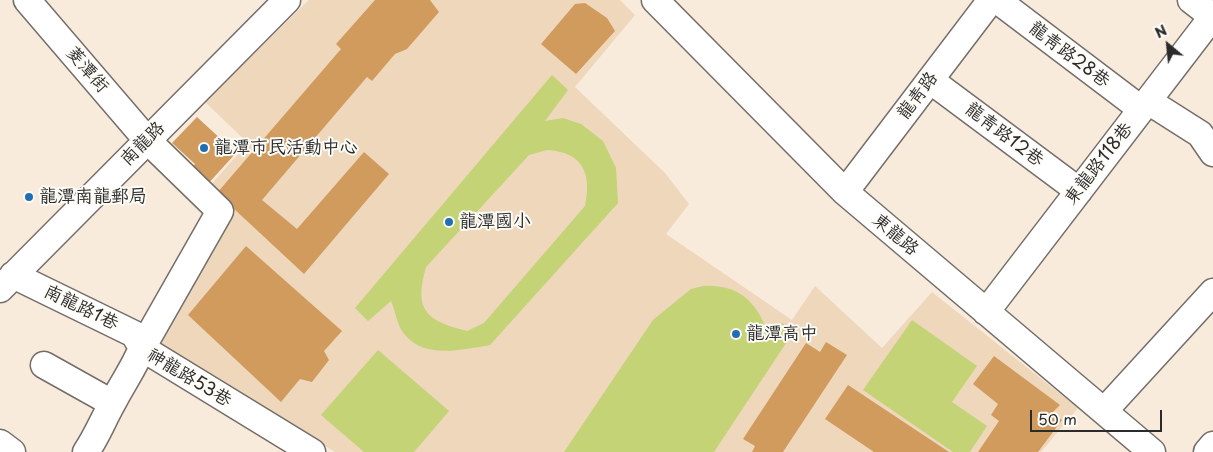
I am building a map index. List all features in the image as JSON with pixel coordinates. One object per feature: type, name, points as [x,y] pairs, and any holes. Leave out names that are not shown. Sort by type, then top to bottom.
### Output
[{"type":"street","name":"菱潭街","points":[[27,0],[148,140],[220,211],[142,348]]},
{"type":"street","name":"南龍路","points":[[7,282],[287,0]]},
{"type":"street","name":"龍青路","points":[[845,192],[991,0]]},
{"type":"street","name":"龍青路28巷","points":[[997,0],[1145,105],[1200,134],[1213,153]]},
{"type":"street","points":[[1191,0],[1213,17]]},
{"type":"street","name":"東龍路","points":[[663,3],[845,192],[1152,452]]},
{"type":"street","name":"東龍路118巷","points":[[986,312],[1213,17]]},
{"type":"street","name":"龍青路12巷","points":[[930,80],[1079,191]]},
{"type":"street","name":"南龍路1巷","points":[[7,282],[134,334],[142,348]]},
{"type":"street","points":[[1104,411],[1213,292]]},
{"type":"street","name":"神龍路53巷","points":[[86,452],[99,433],[112,403],[133,370],[142,348],[312,452]]},
{"type":"street","points":[[44,365],[112,403]]},
{"type":"street","points":[[0,444],[12,452]]},
{"type":"street","points":[[1207,452],[1213,445]]},
{"type":"shaded area","name":"龍潭國小","points":[[309,0],[620,0],[635,15],[575,87],[665,173],[689,204],[666,234],[792,320],[815,286],[882,348],[932,292],[1078,408],[1041,452],[335,452],[162,349],[152,333],[229,211],[207,189],[248,143],[205,102]]},
{"type":"green space","points":[[552,75],[568,90],[545,121],[563,118],[581,124],[603,141],[616,168],[618,203],[490,345],[442,351],[420,346],[410,340],[402,331],[391,301],[368,321],[355,308]],"holes":[[[547,150],[559,152],[577,160],[586,174],[587,194],[585,206],[484,323],[467,331],[433,318],[427,312],[421,294],[426,267],[529,155]]]},
{"type":"green space","points":[[703,286],[716,286],[728,289],[746,299],[754,306],[760,316],[769,339],[782,323],[794,331],[714,452],[564,452],[653,320],[691,289]]},
{"type":"green space","points":[[912,320],[977,366],[952,402],[987,426],[970,452],[953,452],[863,390]]},
{"type":"green space","points":[[378,350],[449,411],[414,452],[364,452],[321,415]]},
{"type":"building","points":[[375,0],[430,0],[439,12],[407,49],[395,54],[372,81],[367,77],[262,200],[297,229],[364,152],[389,174],[304,274],[217,193],[341,49],[336,44]]},
{"type":"building","points":[[585,3],[607,18],[615,31],[576,74],[541,44],[575,4]]},
{"type":"building","name":"龍潭市民活動中心","points":[[197,117],[236,153],[206,186],[189,171],[195,164],[172,143]]},
{"type":"building","points":[[246,246],[342,331],[324,351],[329,360],[312,382],[300,379],[281,402],[188,315]]},
{"type":"building","points":[[826,342],[847,355],[783,452],[752,452],[755,446],[743,439],[806,343],[820,352]]},
{"type":"building","points":[[994,356],[1060,405],[1052,413],[1062,420],[1038,452],[978,452],[999,421],[991,415],[998,404],[973,384]]},
{"type":"building","points":[[848,385],[949,452],[874,452],[825,419]]},
{"type":"place","name":"龍潭市民活動中心","points":[[204,148]]},
{"type":"place","name":"龍潭南龍郵局","points":[[29,197]]},
{"type":"place","name":"龍潭國小","points":[[449,222]]},
{"type":"place","name":"龍潭高中","points":[[736,334]]}]
